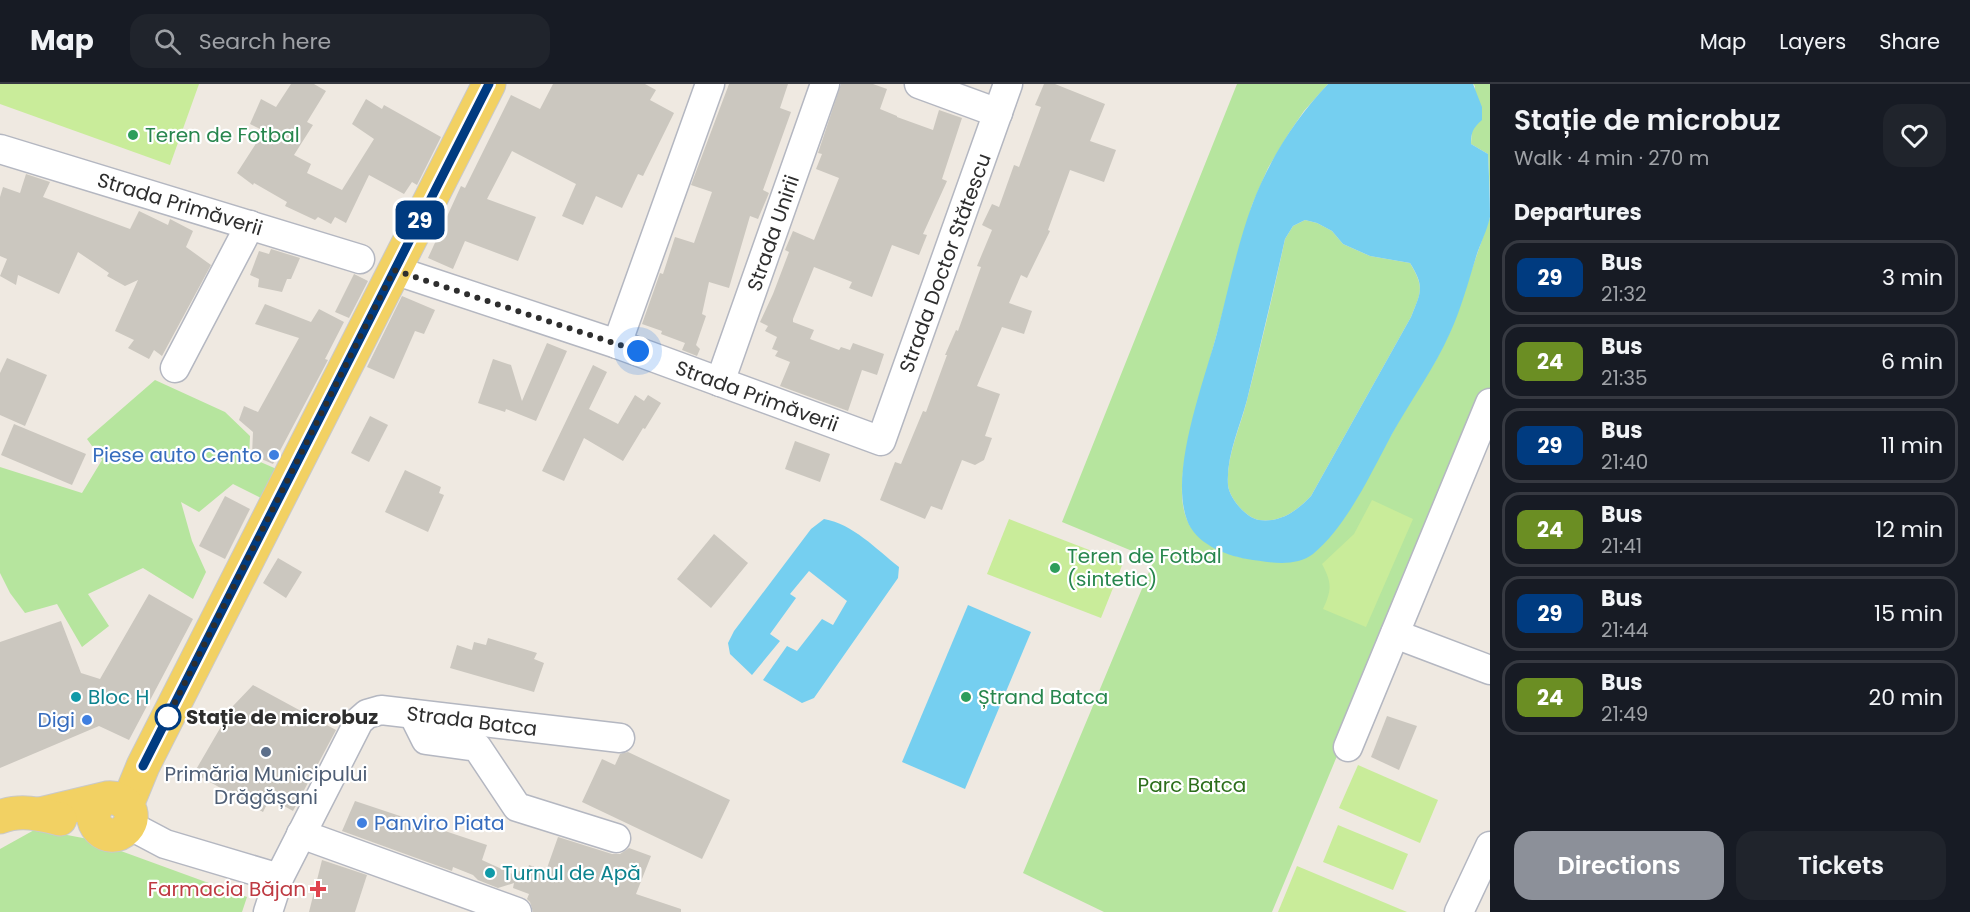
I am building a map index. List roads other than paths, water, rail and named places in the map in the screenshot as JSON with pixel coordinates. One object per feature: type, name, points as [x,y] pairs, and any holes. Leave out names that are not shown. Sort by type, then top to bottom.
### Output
[{"type":"main road","points":[[0,817],[17,812],[40,814],[112,811],[143,766],[489,84]]},
{"type":"street","points":[[617,344],[710,84]]},
{"type":"street","name":"Strada Unirii","points":[[720,382],[825,84]]},
{"type":"street","points":[[919,84],[998,113]]},
{"type":"street","name":"Strada Doctor Stătescu","points":[[881,441],[1008,84]]},
{"type":"street","name":"Strada Primăverii","points":[[0,149],[360,259]]},
{"type":"street","points":[[175,368],[250,225]]},
{"type":"street","name":"Strada Primăverii","points":[[394,270],[617,344],[881,441]]},
{"type":"street","points":[[1348,747],[1490,403]]},
{"type":"street","points":[[1395,634],[1490,670]]},
{"type":"street","name":"Strada Batca","points":[[268,912],[279,878],[301,834],[359,721],[367,714],[381,710],[620,738]]},
{"type":"street","points":[[414,714],[426,740],[477,747],[517,807],[616,838]]},
{"type":"street","points":[[112,811],[165,844],[279,878]]},
{"type":"street","points":[[301,834],[517,912]]},
{"type":"street","points":[[1459,912],[1490,846]]},
{"type":"water","points":[[1328,84],[1473,84],[1482,107],[1482,120],[1473,130],[1471,144],[1488,154],[1490,217],[1461,305],[1444,346],[1392,434],[1367,482],[1337,529],[1313,554],[1298,561],[1289,563],[1247,559],[1211,547],[1191,528],[1183,500],[1182,477],[1185,453],[1237,252],[1252,205],[1275,156],[1316,97]],"holes":[[[1305,220],[1332,231],[1343,244],[1370,256],[1410,263],[1418,278],[1420,290],[1411,317],[1311,496],[1288,515],[1274,520],[1259,520],[1249,516],[1231,496],[1228,485],[1229,463],[1247,400],[1285,239],[1293,226]]]},
{"type":"water","points":[[824,519],[845,526],[873,545],[899,567],[898,578],[814,698],[802,703],[763,680],[787,646],[797,651],[822,619],[833,625],[847,601],[809,571],[790,594],[796,598],[770,634],[780,641],[752,675],[730,654],[728,643],[734,631],[811,529]]},
{"type":"water","name":"Ștrand Batca","points":[[968,605],[1031,632],[965,789],[902,762]]},
{"type":"place","name":"Teren de Fotbal","points":[[133,135]]},
{"type":"place","name":"Piese auto Cento","points":[[274,455]]},
{"type":"place","name":"Teren de Fotbal (sintetic)","points":[[1055,568]]},
{"type":"place","name":"Bloc H","points":[[76,697]]},
{"type":"place","name":"Ștrand Batca","points":[[966,697]]},
{"type":"place","name":"Stație de microbuz","points":[[168,717]]},
{"type":"place","name":"Digi","points":[[87,720]]},
{"type":"place","name":"Primăria Municipului Drăgășani","points":[[266,752]]},
{"type":"place","name":"Panviro Piata","points":[[362,823]]},
{"type":"place","name":"Turnul de Apă","points":[[490,873]]},
{"type":"place","name":"Farmacia Băjan","points":[[318,889]]},
{"type":"park label","name":"Parc Batca","points":[[1192,785]]}]
